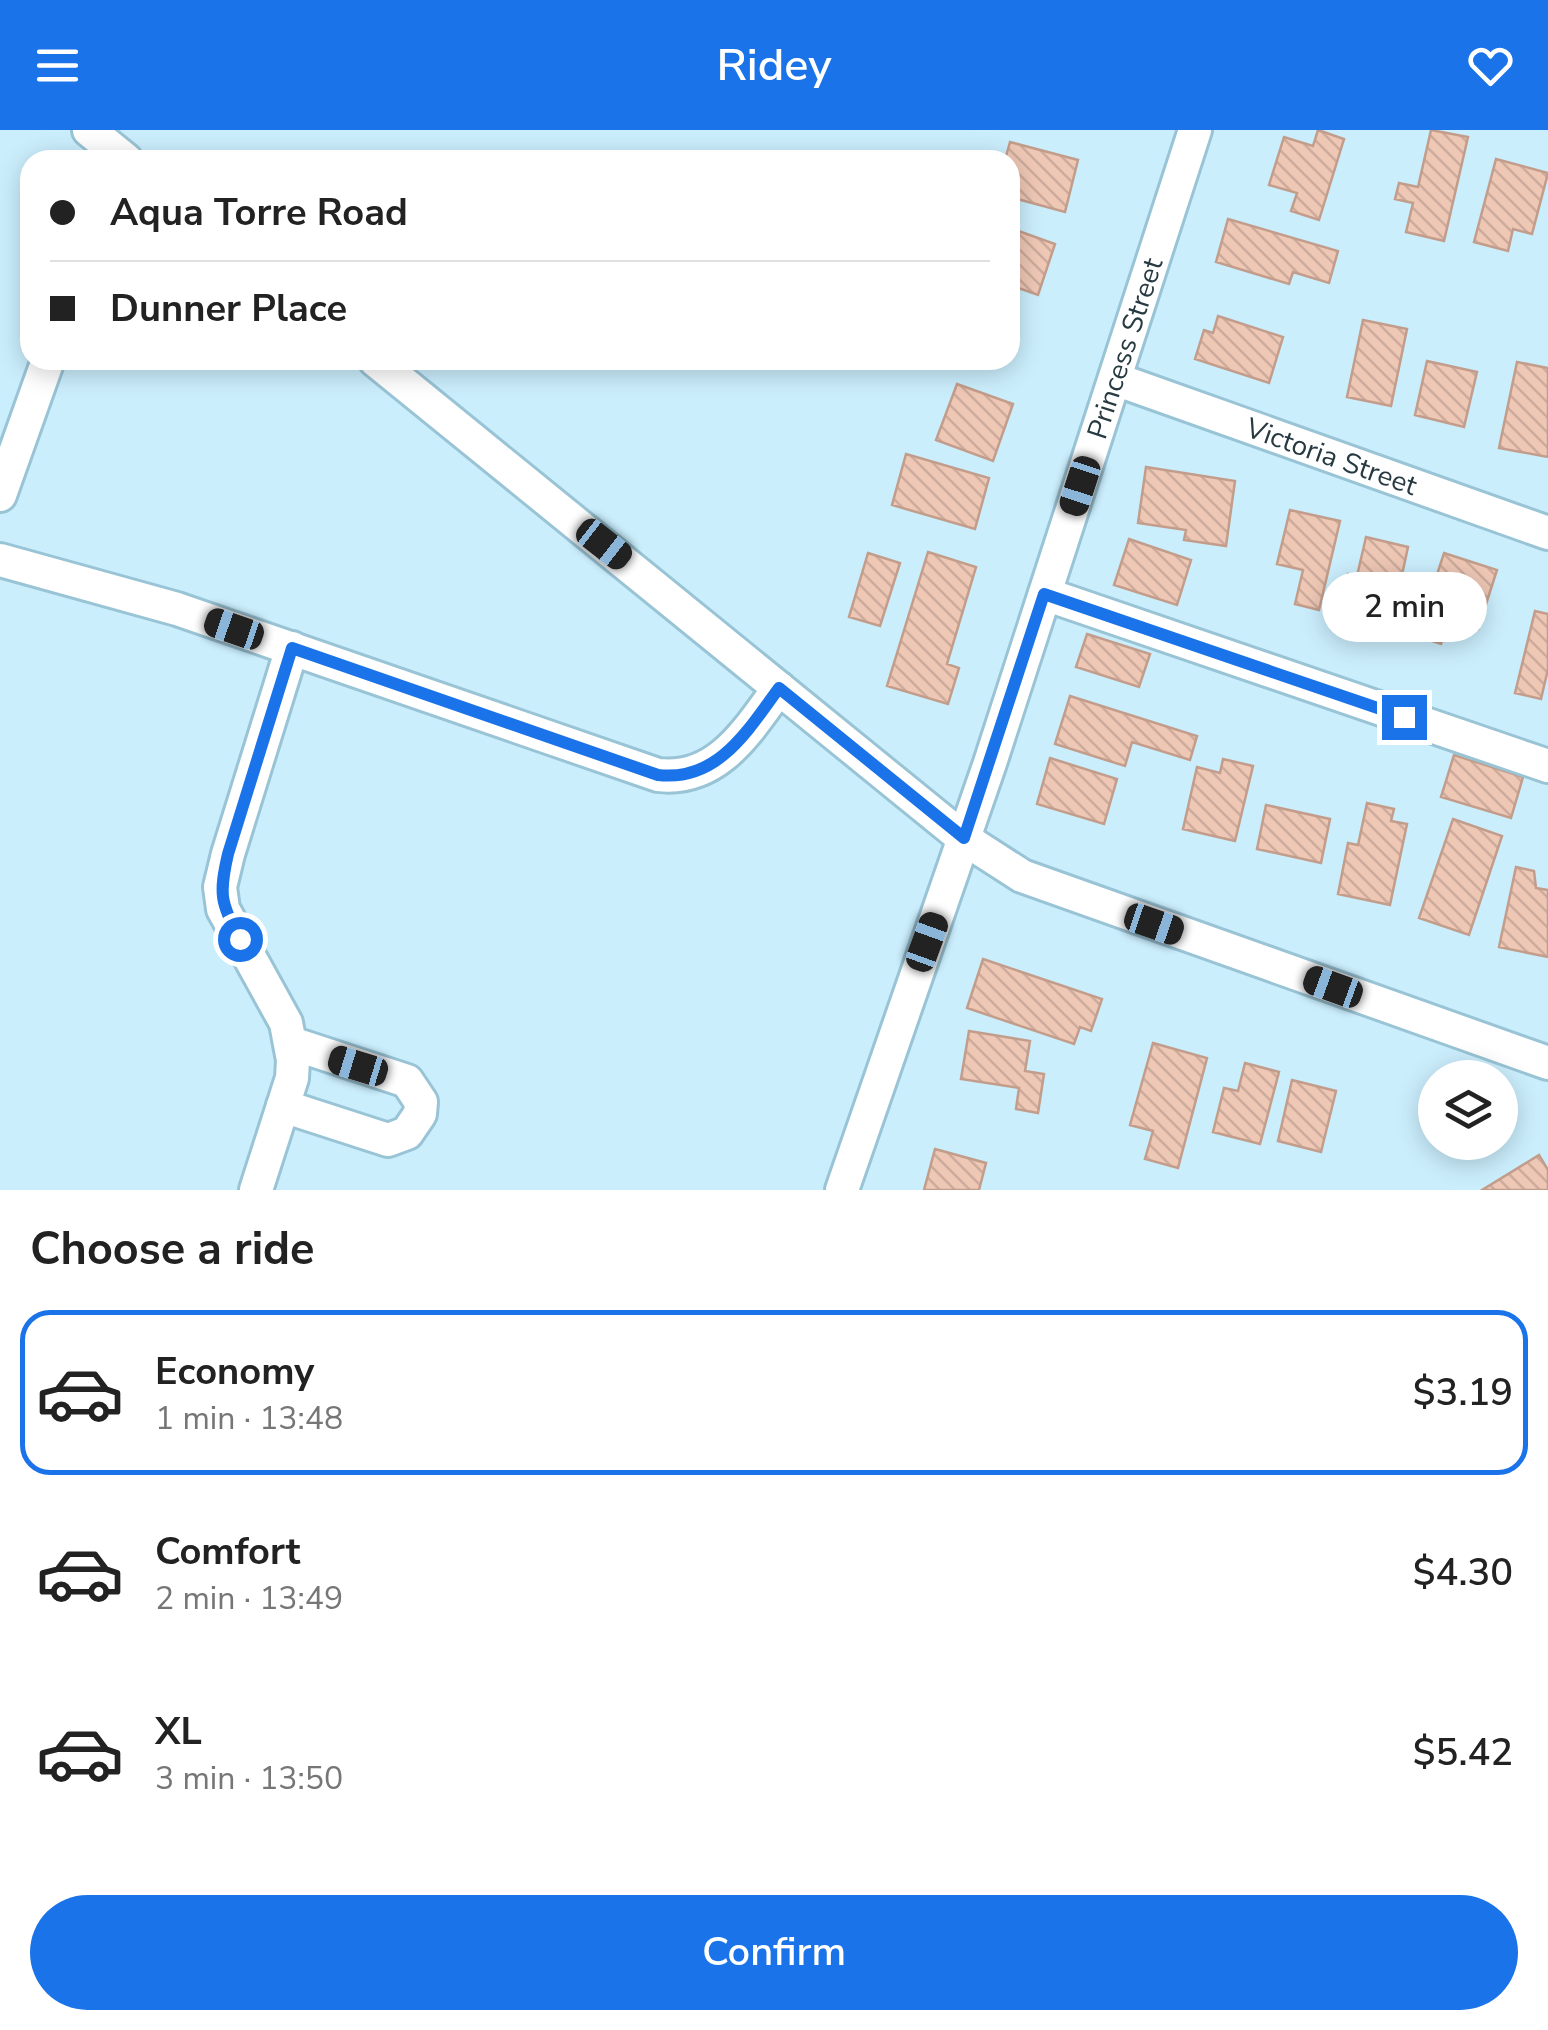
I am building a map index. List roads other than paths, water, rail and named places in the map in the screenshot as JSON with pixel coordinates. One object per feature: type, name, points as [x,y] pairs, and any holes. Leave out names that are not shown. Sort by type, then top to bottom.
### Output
[{"type":"street","points":[[88,130],[121,150]]},
{"type":"street","name":"Princess Street","points":[[842,1190],[964,838],[1195,130]]},
{"type":"street","points":[[0,495],[44,370]]},
{"type":"street","points":[[387,370],[964,838],[1022,876],[1548,1063]]},
{"type":"street","name":"Victoria Street","points":[[1115,379],[1548,533]]},
{"type":"street","points":[[0,560],[178,609],[658,775],[676,777],[724,757],[779,688]]},
{"type":"street","points":[[1044,594],[1548,766]]},
{"type":"street","points":[[256,1190],[292,1078],[291,1043],[274,998],[223,909],[220,887],[292,648]]},
{"type":"street","points":[[283,1106],[388,1140],[407,1133],[420,1114],[421,1102],[407,1081],[291,1043]]}]
